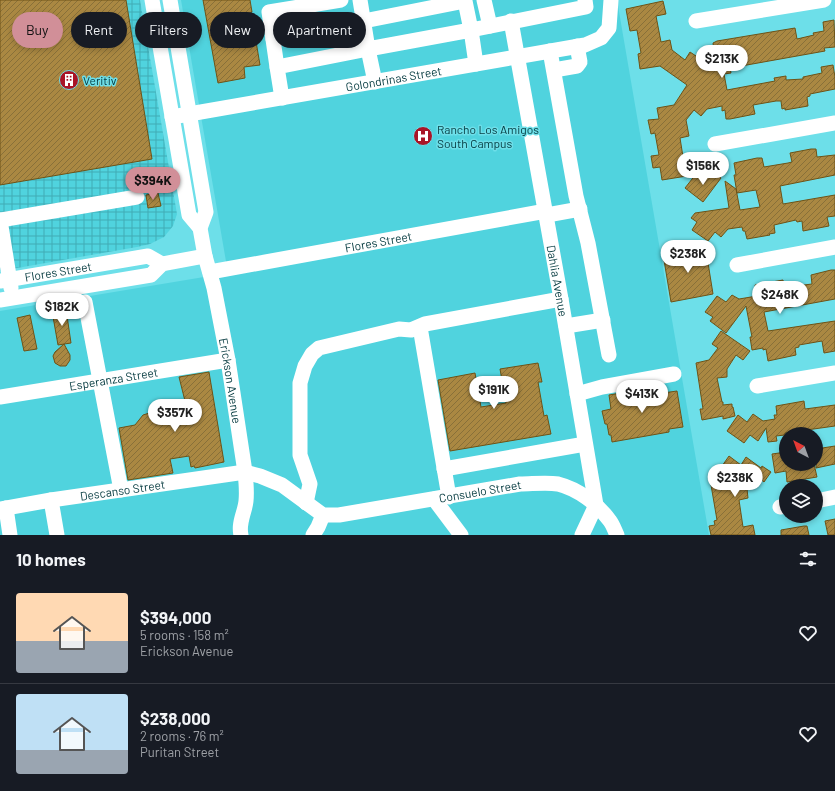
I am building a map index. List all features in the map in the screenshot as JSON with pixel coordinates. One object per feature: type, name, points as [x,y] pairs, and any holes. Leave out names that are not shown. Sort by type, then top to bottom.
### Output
[{"type":"street","name":"Erickson Avenue","points":[[152,0],[189,215],[200,228],[228,360],[245,472],[246,502],[240,528],[241,535]]},
{"type":"street","name":"Erickson Avenue","points":[[170,0],[206,212],[200,228]]},
{"type":"street","points":[[273,39],[268,12],[341,0]]},
{"type":"street","points":[[360,0],[362,12]]},
{"type":"street","points":[[366,20],[467,0],[476,64]]},
{"type":"street","points":[[484,0],[490,26]]},
{"type":"street","points":[[277,67],[586,7],[585,0]]},
{"type":"street","name":"Golondrinas Street","points":[[172,117],[577,46],[601,38],[609,28],[611,0]]},
{"type":"street","points":[[696,21],[824,0]]},
{"type":"street","name":"Dahlia Avenue","points":[[511,21],[562,299],[596,505]]},
{"type":"street","points":[[366,38],[375,82]]},
{"type":"street","points":[[555,76],[576,66],[580,62],[577,46]]},
{"type":"street","points":[[274,48],[282,98]]},
{"type":"street","points":[[550,51],[579,207],[599,298],[609,355]]},
{"type":"street","points":[[715,144],[835,123]]},
{"type":"street","points":[[6,299],[0,220],[137,197]]},
{"type":"street","name":"Flores Street","points":[[210,272],[579,207]]},
{"type":"street","points":[[737,265],[835,247]]},
{"type":"street","name":"Flores Street","points":[[5,280],[148,256],[162,264]]},
{"type":"street","name":"Flores Street","points":[[6,299],[151,275],[162,264],[205,256]]},
{"type":"street","points":[[306,503],[310,484],[300,455],[300,384],[305,366],[312,354],[319,348],[400,329],[411,330],[425,324],[562,299]]},
{"type":"street","points":[[85,302],[121,490]]},
{"type":"street","points":[[566,326],[603,320]]},
{"type":"street","points":[[420,327],[449,497]]},
{"type":"street","name":"Esperanza Street","points":[[0,398],[228,360]]},
{"type":"street","points":[[757,386],[835,373]]},
{"type":"street","points":[[577,394],[602,387],[674,374]]},
{"type":"street","points":[[444,469],[586,444]]},
{"type":"street","points":[[245,472],[282,485],[323,515],[313,535]]},
{"type":"street","name":"Descanso Street","points":[[3,509],[51,500],[245,472]]},
{"type":"street","name":"Consuelo Street","points":[[323,515],[339,515],[520,484],[558,484],[586,497],[596,505],[611,521],[617,535]]},
{"type":"street","points":[[823,499],[835,497]]},
{"type":"street","points":[[434,499],[461,535]]},
{"type":"street","points":[[51,500],[57,535]]},
{"type":"street","points":[[582,535],[596,505]]},
{"type":"street","points":[[3,509],[10,535]]},
{"type":"shaded area","points":[[0,0],[140,0],[142,12],[135,12],[135,48],[148,48],[177,214],[173,226],[164,237],[150,244],[0,271]]},
{"type":"shaded area","name":"Rancho Los Amigos South Campus","points":[[181,0],[617,0],[709,535],[0,535],[0,311],[228,273],[189,48],[202,48],[202,12],[183,12]]},
{"type":"building","name":"Veritiv","points":[[0,0],[126,0],[152,159],[0,185]]},
{"type":"building","points":[[203,0],[250,0],[252,12],[210,12],[210,39]]},
{"type":"building","points":[[663,1],[666,14],[656,16],[661,42],[670,40],[672,50],[685,60],[690,52],[699,58],[713,55],[713,43],[717,41],[795,28],[797,39],[814,35],[813,33],[824,31],[823,22],[834,20],[835,47],[824,48],[825,51],[730,68],[731,73],[724,74],[727,90],[775,81],[774,78],[786,76],[786,80],[803,79],[803,77],[822,73],[821,67],[833,65],[835,89],[810,94],[810,96],[807,97],[808,106],[785,110],[785,108],[782,109],[781,101],[776,101],[753,105],[755,114],[730,119],[726,119],[725,110],[722,111],[722,106],[707,109],[701,116],[694,110],[686,120],[689,136],[680,138],[684,163],[691,161],[693,175],[662,180],[660,167],[653,168],[651,156],[659,155],[655,133],[651,134],[648,120],[659,119],[657,108],[674,105],[687,85],[660,66],[640,69],[638,54],[641,53],[637,30],[630,31],[626,9]]},
{"type":"building","points":[[212,48],[257,48],[260,65],[244,67],[245,78],[218,83]]},
{"type":"building","points":[[816,149],[817,157],[835,155],[835,175],[780,186],[783,204],[835,195],[835,216],[827,217],[829,226],[803,231],[802,221],[797,222],[796,220],[774,225],[775,233],[769,234],[770,235],[747,239],[745,231],[743,231],[742,227],[728,229],[721,237],[715,232],[708,241],[692,230],[697,222],[691,218],[695,213],[729,208],[725,181],[736,189],[740,210],[760,207],[756,190],[737,193],[734,163],[762,158],[764,167],[788,163],[792,162],[790,153]]},
{"type":"building","points":[[712,172],[721,178],[703,202],[685,188],[696,174],[703,179],[704,177],[706,179]]},
{"type":"building","points":[[158,193],[161,206],[148,208],[146,195]]},
{"type":"building","points":[[705,244],[713,294],[671,302],[663,254],[695,248],[695,246]]},
{"type":"building","points":[[835,270],[835,299],[764,312],[768,331],[835,321],[835,351],[824,353],[822,341],[799,345],[799,347],[795,348],[796,355],[768,361],[766,349],[763,350],[763,348],[752,350],[750,337],[752,337],[746,306],[726,333],[710,321],[713,317],[705,312],[717,296],[726,302],[732,295],[739,299],[757,296],[755,285],[783,280],[784,288],[812,284],[811,275]]},
{"type":"building","points":[[66,309],[71,343],[58,345],[52,311]]},
{"type":"building","points":[[30,315],[37,349],[24,351],[17,318]]},
{"type":"building","points":[[721,331],[750,351],[743,360],[736,355],[727,369],[727,377],[717,378],[723,405],[732,404],[735,416],[723,419],[723,416],[702,420],[700,409],[703,409],[696,363],[709,360],[718,348],[712,344]]},
{"type":"building","points":[[64,344],[70,355],[70,360],[66,366],[60,366],[55,363],[53,356],[55,352]]},
{"type":"building","points":[[538,363],[542,382],[538,382],[544,416],[547,415],[551,434],[450,451],[438,380],[475,373],[481,407],[506,403],[500,369]]},
{"type":"building","points":[[209,372],[224,462],[195,468],[194,466],[191,467],[189,456],[170,459],[173,473],[128,480],[119,428],[135,425],[143,415],[159,410],[159,404],[163,400],[169,403],[173,411],[185,401],[179,377]]},
{"type":"building","points":[[662,388],[663,393],[677,391],[683,427],[669,429],[669,432],[612,442],[602,411],[611,409],[609,395],[621,393],[621,395]]},
{"type":"building","points":[[804,401],[805,409],[835,405],[835,426],[823,428],[779,427],[779,436],[776,436],[777,441],[768,442],[766,428],[758,441],[750,435],[744,443],[727,431],[738,415],[747,422],[753,414],[763,421],[775,419],[774,415],[777,415],[776,406]]},
{"type":"building","points":[[835,446],[835,464],[823,467],[823,448]]},
{"type":"building","points":[[779,453],[779,471],[786,471],[775,473],[772,454]]},
{"type":"building","points":[[729,456],[741,465],[746,457],[761,468],[762,466],[771,472],[764,482],[757,476],[747,489],[748,498],[739,500],[743,527],[753,525],[755,535],[711,535],[709,526],[715,525],[714,521],[717,520],[711,485],[741,479],[722,466]]},
{"type":"building","points":[[786,471],[816,471],[817,477],[805,479],[787,479]]},
{"type":"building","points":[[835,519],[835,535],[828,535],[825,521]]},
{"type":"building","points":[[807,526],[809,535],[781,535],[781,530]]},
{"type":"place","name":"Veritiv","points":[[69,80]]},
{"type":"place","name":"Rancho Los Amigos South Campus","points":[[423,136]]}]
